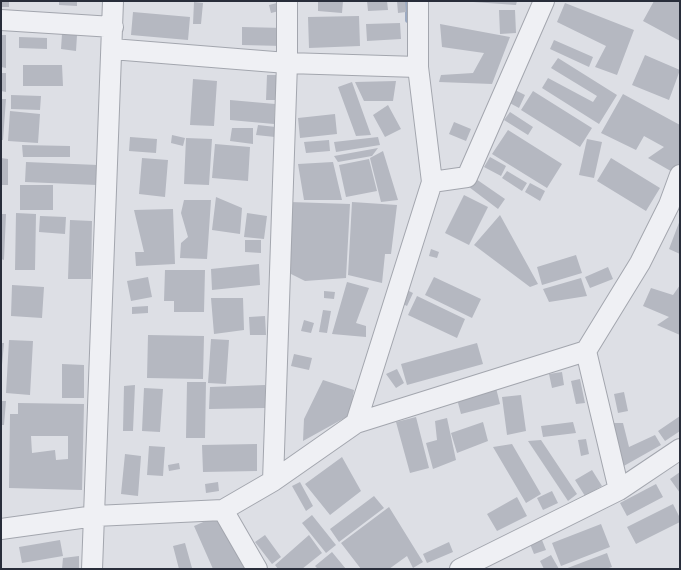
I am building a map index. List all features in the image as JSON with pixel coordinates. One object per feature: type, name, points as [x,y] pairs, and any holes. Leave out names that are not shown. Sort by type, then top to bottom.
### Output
[{"type":"street","points":[[92,569],[113,1]]},
{"type":"street","points":[[273,481],[287,63],[287,1]]},
{"type":"street","points":[[356,423],[432,182],[418,67],[418,1]]},
{"type":"street","points":[[432,182],[467,176],[544,1]]},
{"type":"street","points":[[1,20],[113,27]]},
{"type":"street","points":[[112,49],[287,63],[418,67]]},
{"type":"street","points":[[1,529],[95,516],[223,510],[273,481],[356,423],[586,352],[640,263],[669,205],[680,175]]},
{"type":"street","points":[[586,352],[619,490]]},
{"type":"street","points":[[460,569],[619,490],[680,449]]},
{"type":"street","points":[[223,510],[257,569]]},
{"type":"building","points":[[1,1],[9,1],[9,7],[1,7]]},
{"type":"building","points":[[59,1],[77,1],[77,6],[59,5]]},
{"type":"building","points":[[318,1],[343,1],[342,13],[318,11]]},
{"type":"building","points":[[367,1],[387,1],[388,10],[368,11]]},
{"type":"building","points":[[397,1],[405,1],[406,12],[398,13]]},
{"type":"building","points":[[459,1],[517,1],[516,5]]},
{"type":"building","points":[[654,1],[680,1],[680,41],[643,21]]},
{"type":"building","points":[[194,2],[203,3],[201,24],[193,24]]},
{"type":"building","points":[[281,2],[283,10],[271,13],[269,5]]},
{"type":"building","points":[[565,3],[634,30],[617,75],[595,67],[606,46],[557,22]]},
{"type":"building","points":[[499,10],[515,10],[516,33],[500,34]]},
{"type":"building","points":[[133,12],[190,17],[188,40],[131,35]]},
{"type":"building","points":[[359,16],[360,46],[309,48],[308,17]]},
{"type":"building","points":[[400,23],[401,39],[367,41],[366,24]]},
{"type":"building","points":[[440,24],[510,37],[492,84],[439,82],[441,75],[473,73],[484,53],[442,47]]},
{"type":"building","points":[[242,27],[284,28],[283,46],[242,45]]},
{"type":"building","points":[[62,34],[77,35],[76,51],[61,49]]},
{"type":"building","points":[[1,35],[6,35],[6,68],[1,67]]},
{"type":"building","points":[[19,37],[47,38],[47,49],[19,48]]},
{"type":"building","points":[[554,40],[593,57],[589,67],[550,49]]},
{"type":"building","points":[[645,55],[680,70],[669,100],[632,85]]},
{"type":"building","points":[[558,58],[617,95],[599,124],[542,88],[548,78],[593,102],[597,96],[551,68]]},
{"type":"building","points":[[23,65],[62,65],[63,86],[23,86]]},
{"type":"building","points":[[1,73],[6,73],[6,92],[1,91]]},
{"type":"building","points":[[267,75],[277,75],[277,100],[266,100]]},
{"type":"building","points":[[193,79],[217,81],[214,126],[190,125]]},
{"type":"building","points":[[396,81],[393,101],[364,101],[355,82]]},
{"type":"building","points":[[352,82],[371,135],[356,136],[338,87]]},
{"type":"building","points":[[513,89],[525,95],[519,108],[506,101]]},
{"type":"building","points":[[533,91],[592,128],[580,147],[521,110]]},
{"type":"building","points":[[623,94],[680,125],[680,163],[676,174],[648,158],[664,147],[644,136],[636,150],[601,133]]},
{"type":"building","points":[[11,95],[41,96],[40,110],[11,109]]},
{"type":"building","points":[[1,99],[6,99],[3,140],[1,140]]},
{"type":"building","points":[[230,100],[275,104],[274,124],[230,120]]},
{"type":"building","points":[[388,105],[401,129],[385,137],[373,115]]},
{"type":"building","points":[[10,111],[40,114],[38,143],[8,141]]},
{"type":"building","points":[[510,112],[533,127],[528,135],[504,120]]},
{"type":"building","points":[[335,114],[337,134],[300,138],[298,118]]},
{"type":"building","points":[[454,122],[471,129],[466,141],[449,134]]},
{"type":"building","points":[[258,125],[276,127],[275,137],[256,135]]},
{"type":"building","points":[[232,128],[253,128],[253,144],[230,141]]},
{"type":"building","points":[[508,130],[562,164],[547,188],[492,154]]},
{"type":"building","points":[[172,135],[185,138],[183,146],[171,143]]},
{"type":"building","points":[[130,137],[157,139],[156,153],[129,151]]},
{"type":"building","points":[[378,137],[380,145],[336,152],[334,142]]},
{"type":"building","points":[[186,138],[212,139],[209,185],[184,184]]},
{"type":"building","points":[[587,139],[602,142],[594,178],[579,175]]},
{"type":"building","points":[[329,140],[330,151],[306,153],[304,142]]},
{"type":"building","points":[[215,144],[250,147],[248,181],[212,178]]},
{"type":"building","points":[[22,145],[70,146],[70,157],[23,157]]},
{"type":"building","points":[[378,148],[372,156],[338,162],[334,156]]},
{"type":"building","points":[[383,151],[398,200],[381,202],[370,158]]},
{"type":"building","points":[[490,157],[506,166],[501,176],[484,167]]},
{"type":"building","points":[[1,158],[8,159],[8,185],[1,185]]},
{"type":"building","points":[[142,158],[168,160],[165,197],[139,194]]},
{"type":"building","points":[[611,158],[660,188],[646,211],[597,181]]},
{"type":"building","points":[[369,159],[377,191],[346,197],[339,165]]},
{"type":"building","points":[[26,162],[98,165],[97,185],[25,182]]},
{"type":"building","points":[[333,162],[342,200],[304,200],[298,164]]},
{"type":"building","points":[[507,171],[527,183],[522,191],[502,178]]},
{"type":"building","points":[[476,179],[505,199],[498,209],[469,187]]},
{"type":"building","points":[[530,183],[545,191],[540,201],[525,192]]},
{"type":"building","points":[[20,185],[53,185],[53,210],[20,210]]},
{"type":"building","points":[[464,195],[488,207],[469,245],[445,233]]},
{"type":"building","points":[[216,197],[242,208],[240,234],[212,230]]},
{"type":"building","points":[[184,200],[211,200],[207,259],[180,258],[181,243],[188,237],[181,213]]},
{"type":"building","points":[[290,202],[350,204],[346,278],[305,281],[289,273]]},
{"type":"building","points":[[352,202],[397,205],[391,254],[385,254],[382,283],[348,275]]},
{"type":"building","points":[[173,209],[175,264],[136,266],[135,252],[144,252],[134,210]]},
{"type":"building","points":[[16,213],[36,214],[35,270],[15,270]]},
{"type":"building","points":[[247,213],[267,216],[264,239],[244,237]]},
{"type":"building","points":[[1,214],[6,214],[4,260],[1,259]]},
{"type":"building","points":[[500,215],[538,284],[530,287],[474,245]]},
{"type":"building","points":[[40,216],[66,217],[65,234],[39,232]]},
{"type":"building","points":[[70,220],[92,221],[91,279],[68,279]]},
{"type":"building","points":[[680,220],[680,254],[669,249]]},
{"type":"building","points":[[245,240],[261,240],[261,253],[245,252]]},
{"type":"building","points":[[431,249],[439,252],[437,258],[429,256]]},
{"type":"building","points":[[576,255],[582,273],[542,285],[537,267]]},
{"type":"building","points":[[259,264],[260,285],[212,290],[211,269]]},
{"type":"building","points":[[608,267],[613,279],[590,288],[585,277]]},
{"type":"building","points":[[165,270],[205,270],[204,312],[174,312],[174,301],[164,301]]},
{"type":"building","points":[[148,277],[152,297],[131,301],[127,281]]},
{"type":"building","points":[[434,277],[481,299],[472,318],[425,295]]},
{"type":"building","points":[[581,278],[587,296],[549,302],[543,289]]},
{"type":"building","points":[[347,282],[369,288],[356,323],[366,326],[366,337],[332,334]]},
{"type":"building","points":[[12,285],[44,287],[42,318],[11,316]]},
{"type":"building","points":[[680,285],[680,335],[657,325],[669,317],[643,306],[651,288],[673,295]]},
{"type":"building","points":[[407,290],[413,293],[407,306],[401,303]]},
{"type":"building","points":[[324,291],[335,292],[334,299],[324,298]]},
{"type":"building","points":[[417,296],[465,319],[457,338],[408,315]]},
{"type":"building","points":[[211,298],[243,298],[244,330],[214,334]]},
{"type":"building","points":[[148,306],[148,313],[132,314],[132,307]]},
{"type":"building","points":[[323,310],[331,311],[327,333],[319,332]]},
{"type":"building","points":[[265,316],[266,335],[250,335],[249,317]]},
{"type":"building","points":[[304,320],[314,323],[311,333],[301,331]]},
{"type":"building","points":[[148,335],[204,336],[203,379],[147,378]]},
{"type":"building","points":[[211,339],[229,340],[226,384],[208,383]]},
{"type":"building","points":[[9,340],[33,341],[30,395],[6,393]]},
{"type":"building","points":[[1,343],[4,343],[2,365],[1,365]]},
{"type":"building","points":[[477,343],[483,364],[407,385],[401,364]]},
{"type":"building","points":[[294,354],[312,358],[309,370],[291,366]]},
{"type":"building","points":[[62,364],[84,365],[84,398],[62,398]]},
{"type":"building","points":[[397,369],[404,383],[396,388],[386,374]]},
{"type":"building","points":[[562,372],[564,385],[552,388],[549,374]]},
{"type":"building","points":[[580,379],[585,403],[576,404],[571,381]]},
{"type":"building","points":[[323,380],[354,390],[350,415],[303,441],[304,419]]},
{"type":"building","points":[[187,382],[206,382],[205,438],[186,438]]},
{"type":"building","points":[[135,385],[133,431],[123,431],[124,386]]},
{"type":"building","points":[[265,385],[265,408],[209,409],[210,387]]},
{"type":"building","points":[[144,388],[163,389],[160,432],[142,431]]},
{"type":"building","points":[[496,388],[500,404],[461,414],[457,399]]},
{"type":"building","points":[[624,392],[628,411],[618,413],[614,394]]},
{"type":"building","points":[[521,395],[526,431],[507,435],[502,397]]},
{"type":"building","points":[[1,401],[6,401],[4,425],[1,425]]},
{"type":"building","points":[[18,403],[84,404],[82,490],[9,488],[10,414],[18,414]],"holes":[[[31,436],[68,436],[68,459],[56,460],[55,450],[32,453]]]},
{"type":"building","points":[[680,416],[680,431],[665,441],[658,431]]},
{"type":"building","points":[[416,417],[429,468],[410,473],[396,422]]},
{"type":"building","points":[[447,418],[456,460],[433,469],[426,443],[437,440],[435,421]]},
{"type":"building","points":[[483,422],[488,441],[457,453],[451,433]]},
{"type":"building","points":[[573,422],[576,433],[543,437],[541,426]]},
{"type":"building","points":[[613,423],[623,423],[629,447],[655,435],[661,445],[622,467]]},
{"type":"building","points":[[586,439],[589,454],[581,456],[578,440]]},
{"type":"building","points":[[541,440],[577,494],[568,501],[528,441]]},
{"type":"building","points":[[257,444],[257,471],[203,472],[202,445]]},
{"type":"building","points":[[512,444],[541,494],[526,503],[493,447]]},
{"type":"building","points":[[149,446],[165,447],[163,476],[147,475]]},
{"type":"building","points":[[125,454],[141,456],[138,496],[121,494]]},
{"type":"building","points":[[342,457],[361,491],[330,515],[305,484]]},
{"type":"building","points":[[179,463],[180,469],[169,471],[168,465]]},
{"type":"building","points":[[592,470],[602,486],[585,496],[575,480]]},
{"type":"building","points":[[680,472],[680,493],[670,479]]},
{"type":"building","points":[[218,482],[219,491],[206,493],[205,484]]},
{"type":"building","points":[[300,482],[313,506],[306,511],[292,486]]},
{"type":"building","points":[[656,484],[663,497],[627,516],[620,503]]},
{"type":"building","points":[[552,491],[558,503],[543,510],[537,498]]},
{"type":"building","points":[[374,496],[384,508],[339,542],[330,529]]},
{"type":"building","points":[[517,497],[527,516],[497,531],[487,514]]},
{"type":"building","points":[[673,504],[680,518],[680,522],[636,544],[627,527]]},
{"type":"building","points":[[389,507],[423,562],[413,568],[407,556],[389,569],[361,569],[341,543]]},
{"type":"building","points":[[222,514],[245,569],[213,569],[194,526]]},
{"type":"building","points":[[312,515],[336,545],[326,553],[302,523]]},
{"type":"building","points":[[601,524],[610,547],[561,566],[552,543]]},
{"type":"building","points":[[265,535],[281,557],[272,564],[255,542]]},
{"type":"building","points":[[309,535],[322,553],[302,569],[278,569],[275,565]]},
{"type":"building","points":[[60,540],[63,556],[22,563],[19,547]]},
{"type":"building","points":[[542,540],[546,550],[534,554],[530,544]]},
{"type":"building","points":[[449,542],[453,552],[427,563],[423,554]]},
{"type":"building","points":[[185,543],[192,568],[179,569],[173,546]]},
{"type":"building","points":[[332,552],[346,569],[318,569],[315,566]]},
{"type":"building","points":[[607,553],[612,567],[606,569],[565,569]]},
{"type":"building","points":[[551,555],[559,569],[544,569],[540,561]]},
{"type":"building","points":[[79,556],[79,569],[62,569],[63,558]]},
{"type":"waterway","points":[[408,1],[408,20]]}]
